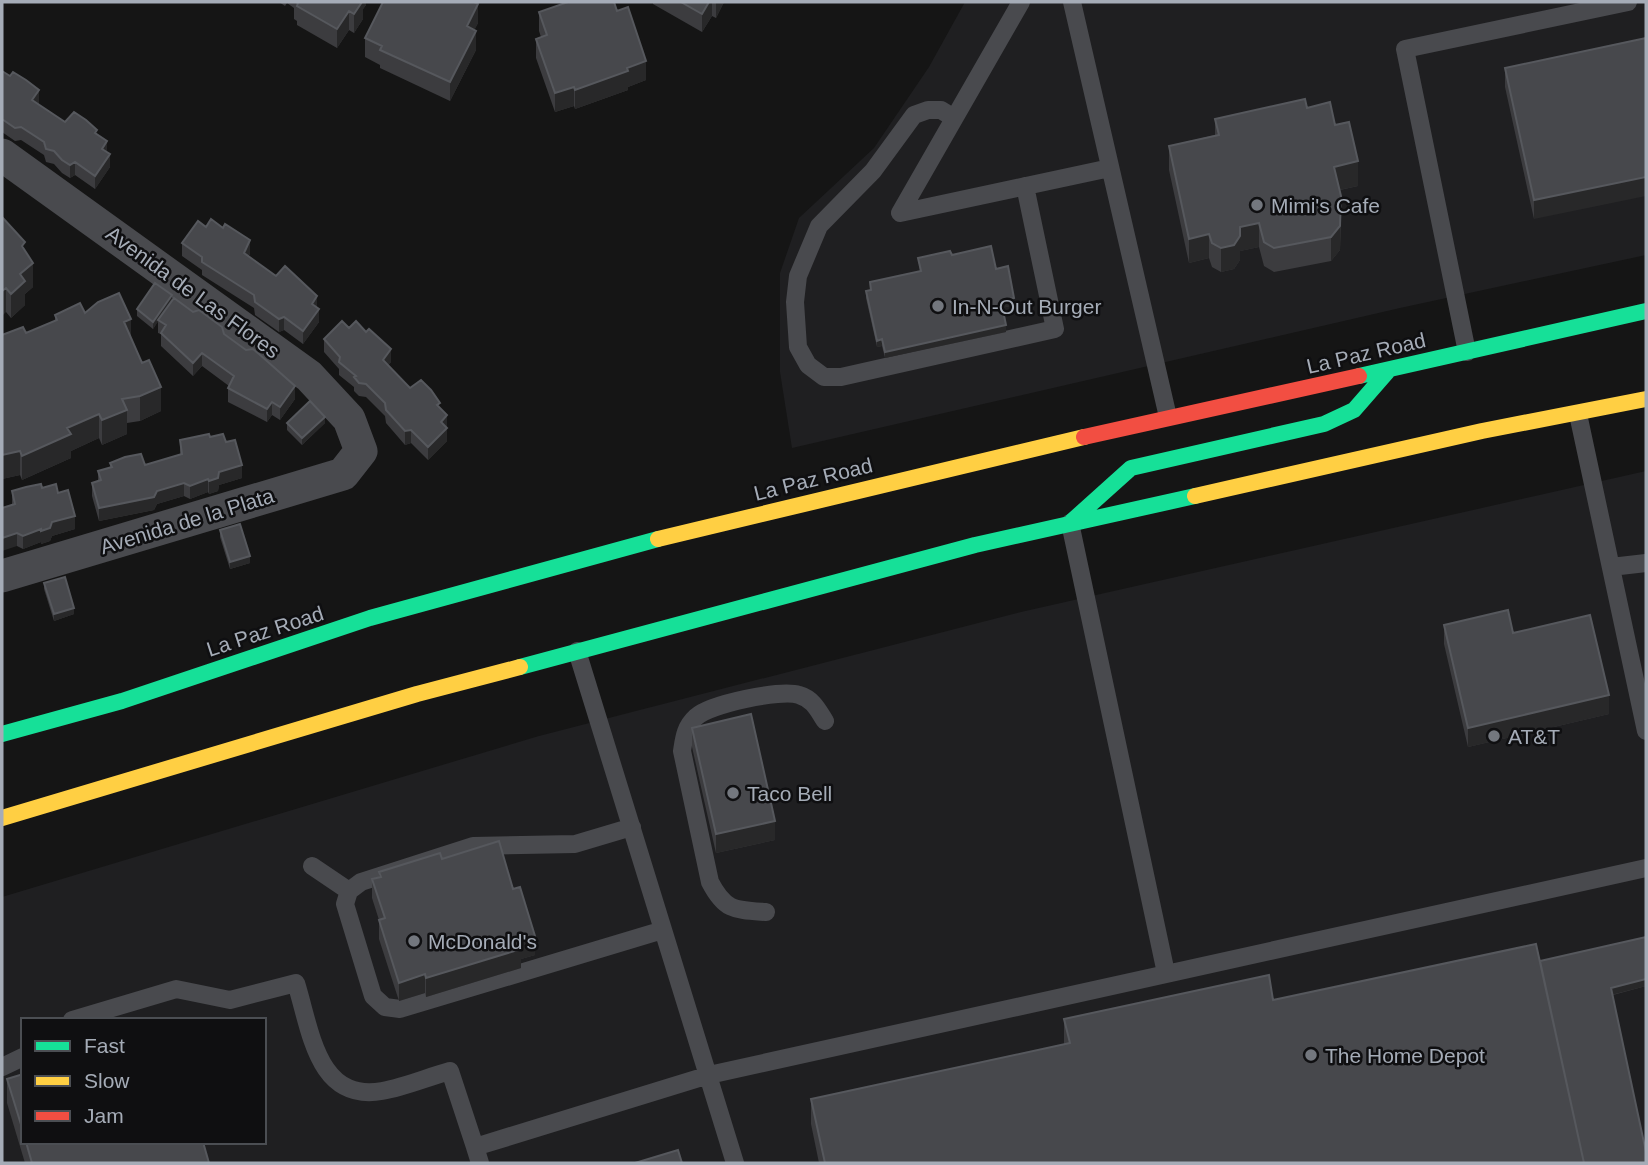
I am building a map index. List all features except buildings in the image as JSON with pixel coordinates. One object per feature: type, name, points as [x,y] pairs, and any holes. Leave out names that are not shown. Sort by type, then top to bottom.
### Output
[{"type":"main road","name":"La Paz Road","points":[[2,734],[122,701],[370,618],[644,542],[1168,418],[1646,312]]},
{"type":"main road","points":[[1070,523],[1131,468],[1324,424],[1354,410],[1388,371]]},
{"type":"main road","points":[[2,818],[417,694],[763,599],[1070,523],[1482,431],[1646,399]]},
{"type":"street","name":"Avenida de Las Flores","points":[[2,155],[309,376],[349,419],[361,451]]},
{"type":"street","name":"Avenida de la Plata","points":[[2,576],[343,474],[361,451]]},
{"type":"lane","points":[[1021,2],[900,213],[1110,168]]},
{"type":"lane","points":[[1072,2],[1168,418]]},
{"type":"lane","points":[[1467,352],[1405,49],[1628,2]]},
{"type":"lane","points":[[954,118],[940,110],[928,110],[914,115],[873,171],[819,226],[798,276],[795,302],[798,347],[807,365],[824,377],[841,377],[1055,330],[1024,186]]},
{"type":"lane","points":[[1578,414],[1646,731]]},
{"type":"lane","points":[[1070,523],[1166,973]]},
{"type":"lane","points":[[1611,567],[1646,563]]},
{"type":"lane","points":[[577,651],[735,1163]]},
{"type":"lane","points":[[766,912],[735,910],[719,900],[710,882],[682,751],[685,731],[696,717],[712,708],[786,692],[802,695],[815,704],[825,721]]},
{"type":"lane","points":[[632,827],[575,844],[473,846],[361,882],[349,891],[345,904],[373,996],[385,1007],[400,1009],[663,930]]},
{"type":"lane","points":[[312,866],[349,891]]},
{"type":"lane","points":[[79,1018],[176,989],[230,1000],[296,983],[319,1058],[334,1081],[355,1092],[383,1091],[450,1071],[477,1155],[709,1075],[1646,868]]},
{"type":"lane","points":[[2,1067],[21,1058]]},
{"type":"shaded area","points":[[965,2],[1646,2],[1646,255],[1400,308],[792,448],[780,372],[780,273],[799,218],[874,148],[929,67]]},
{"type":"shaded area","points":[[1646,471],[1646,1163],[2,1163],[2,897],[539,736],[1021,612]]},
{"type":"traffic: fast","points":[[1359,376],[1646,311]]},
{"type":"traffic: fast","points":[[1072,521],[1131,468],[1324,424],[1354,410],[1388,371]]},
{"type":"traffic: fast","points":[[520,667],[975,545],[1195,496]]},
{"type":"traffic: fast","points":[[2,734],[122,701],[370,618],[658,539]]},
{"type":"traffic: slow","points":[[1195,496],[1482,431],[1646,399]]},
{"type":"traffic: slow","points":[[658,539],[1084,437]]},
{"type":"traffic: slow","points":[[2,818],[417,694],[520,667]]},
{"type":"traffic: jam","points":[[1084,437],[1359,376]]},
{"type":"place","name":"Mimi's Cafe","points":[[1257,205]]},
{"type":"place","name":"In-N-Out Burger","points":[[938,306]]},
{"type":"place","name":"AT&T","points":[[1494,736]]},
{"type":"place","name":"Taco Bell","points":[[733,793]]},
{"type":"place","name":"McDonald's","points":[[414,941]]},
{"type":"place","name":"The Home Depot","points":[[1311,1055]]}]
